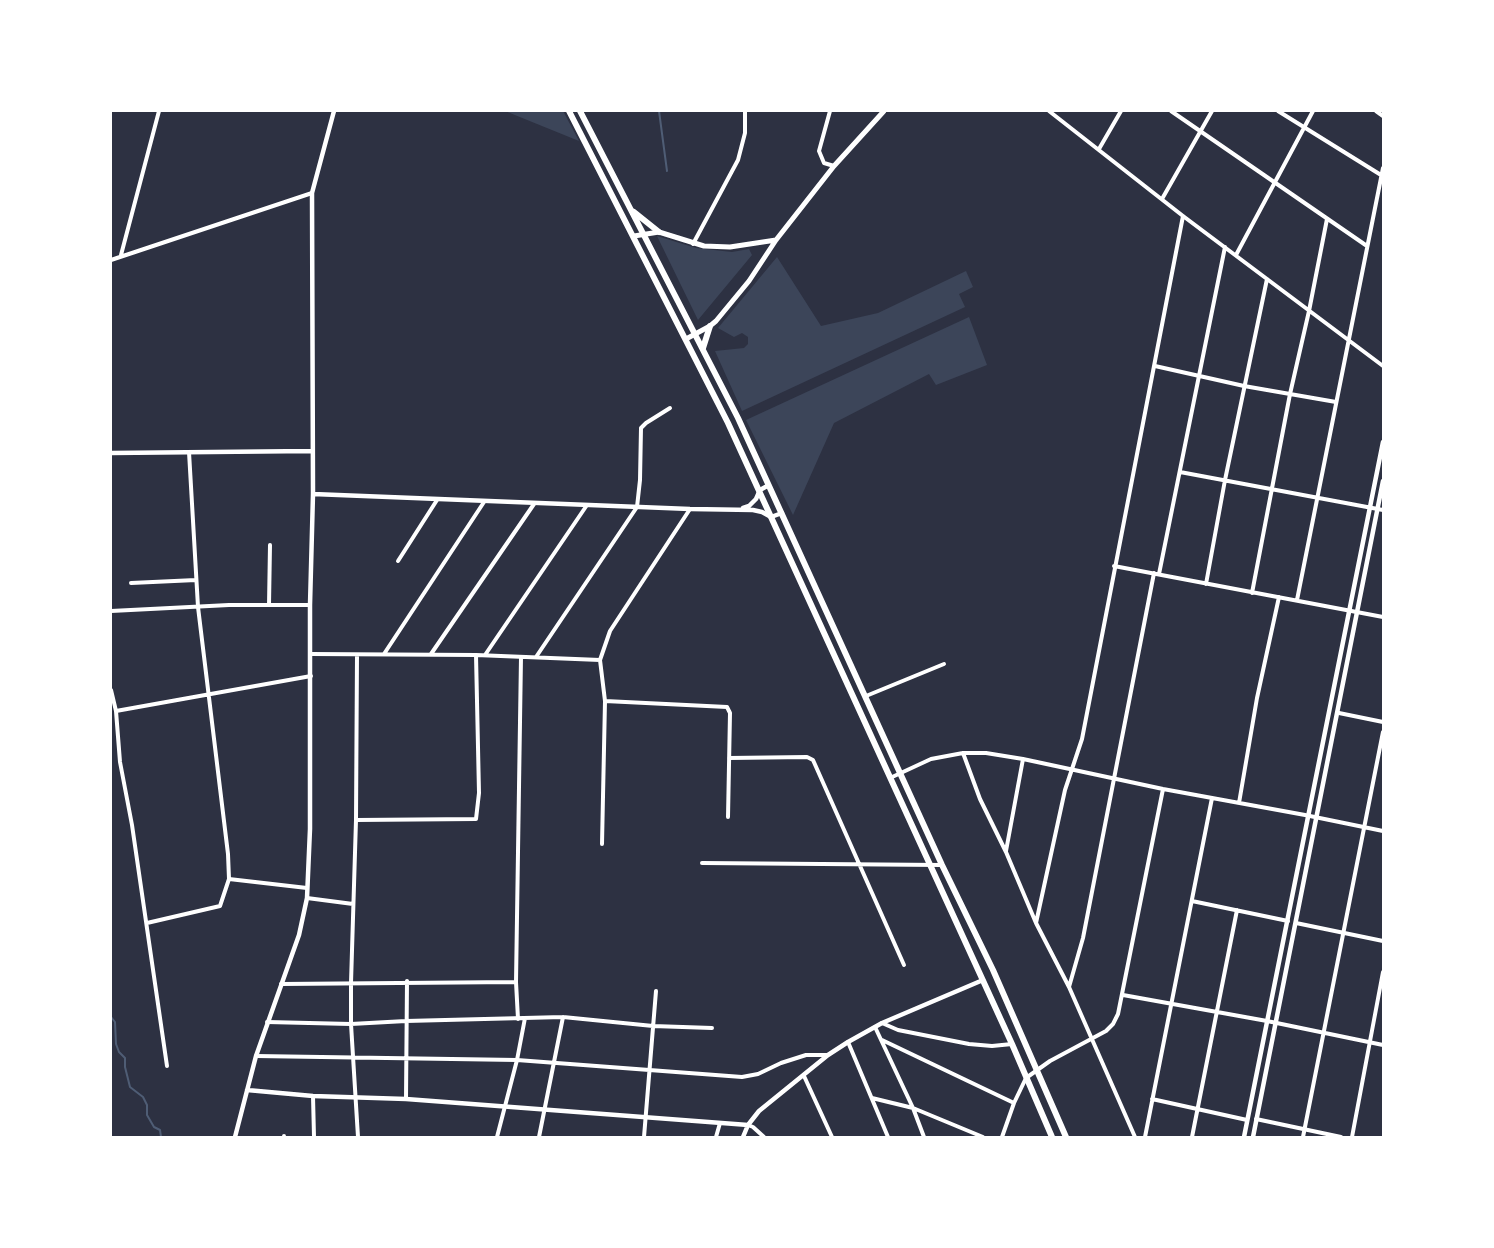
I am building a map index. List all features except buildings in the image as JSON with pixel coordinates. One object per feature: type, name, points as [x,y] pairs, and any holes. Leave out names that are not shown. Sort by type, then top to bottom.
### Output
[{"type":"main road","points":[[569,111],[686,339],[759,490],[1012,1044],[1052,1137]]},
{"type":"main road","points":[[580,111],[703,348],[769,485],[1066,1137]]},
{"type":"main road","points":[[686,339],[710,326],[749,280],[776,240],[834,166],[884,111]]},
{"type":"main road","points":[[631,209],[659,232],[693,244],[730,247],[776,240]]},
{"type":"main road","points":[[634,236],[659,232]]},
{"type":"main road","points":[[703,348],[710,326]]},
{"type":"street","points":[[121,256],[159,111]]},
{"type":"street","points":[[235,1137],[256,1056],[299,935],[307,888],[313,494],[312,193],[334,111]]},
{"type":"street","points":[[693,244],[738,160],[745,133],[745,111]]},
{"type":"street","points":[[830,111],[819,151],[824,163],[834,166]]},
{"type":"street","points":[[1049,111],[1183,216],[1383,366]]},
{"type":"street","points":[[1098,150],[1121,111]]},
{"type":"street","points":[[1171,111],[1367,246]]},
{"type":"street","points":[[1162,199],[1212,111]]},
{"type":"street","points":[[1278,111],[1381,176]]},
{"type":"street","points":[[1236,255],[1314,111]]},
{"type":"street","points":[[1376,111],[1383,116]]},
{"type":"street","points":[[1297,600],[1383,168]]},
{"type":"street","points":[[111,260],[312,193]]},
{"type":"street","points":[[1036,923],[1070,770],[1082,739],[1183,216]]},
{"type":"street","points":[[1252,593],[1326,219]]},
{"type":"street","points":[[1069,987],[1083,938],[1113,779],[1156,573],[1180,472],[1225,247]]},
{"type":"street","points":[[1206,584],[1267,279]]},
{"type":"street","points":[[1155,366],[1244,386],[1336,402]]},
{"type":"street","points":[[536,657],[637,507],[642,428],[670,408]]},
{"type":"street","points":[[1244,1137],[1383,442]]},
{"type":"street","points":[[111,453],[312,451]]},
{"type":"street","points":[[147,923],[220,906],[229,879],[228,854],[198,607],[189,452]]},
{"type":"street","points":[[1180,472],[1380,510]]},
{"type":"street","points":[[1253,1137],[1380,510],[1383,481]]},
{"type":"street","points":[[734,510],[749,506],[756,499],[759,490],[769,485]]},
{"type":"street","points":[[313,494],[734,510],[762,512],[771,517],[782,513]]},
{"type":"street","points":[[398,561],[437,500]]},
{"type":"street","points":[[384,655],[484,502]]},
{"type":"street","points":[[431,655],[534,504]]},
{"type":"street","points":[[485,656],[587,505]]},
{"type":"street","points":[[602,844],[605,701],[600,660],[610,631],[690,509]]},
{"type":"street","points":[[269,605],[270,545]]},
{"type":"street","points":[[1114,566],[1383,617]]},
{"type":"street","points":[[131,583],[196,580]]},
{"type":"street","points":[[1239,803],[1257,698],[1279,597]]},
{"type":"street","points":[[111,610],[310,604]]},
{"type":"street","points":[[311,654],[476,655],[600,660]]},
{"type":"street","points":[[357,655],[351,1024],[358,1137]]},
{"type":"street","points":[[356,820],[476,819],[479,794],[476,655]]},
{"type":"street","points":[[518,1019],[516,982],[521,657]]},
{"type":"street","points":[[866,696],[944,664]]},
{"type":"street","points":[[116,711],[311,676]]},
{"type":"street","points":[[111,690],[116,711],[120,762],[132,825],[167,1066]]},
{"type":"street","points":[[605,701],[728,707],[730,713],[728,817]]},
{"type":"street","points":[[1339,713],[1383,722]]},
{"type":"street","points":[[1303,1137],[1383,732]]},
{"type":"street","points":[[890,778],[931,759],[963,753],[986,753],[1383,831]]},
{"type":"street","points":[[963,753],[980,799],[1006,852],[1036,923],[1069,987],[1135,1137]]},
{"type":"street","points":[[729,758],[807,757],[812,759],[904,965]]},
{"type":"street","points":[[1006,852],[1023,759]]},
{"type":"street","points":[[1002,1137],[1026,1078],[1037,1069],[1091,1040],[1113,1024],[1123,995],[1163,789]]},
{"type":"street","points":[[1145,1137],[1212,798]]},
{"type":"street","points":[[702,863],[942,865]]},
{"type":"street","points":[[229,879],[307,888]]},
{"type":"street","points":[[306,898],[354,904]]},
{"type":"street","points":[[1192,901],[1287,921]]},
{"type":"street","points":[[1192,1137],[1238,910]]},
{"type":"street","points":[[1296,923],[1383,941]]},
{"type":"street","points":[[1280,956],[1289,958]]},
{"type":"street","points":[[1352,1137],[1383,972]]},
{"type":"street","points":[[743,1137],[748,1125],[759,1111],[828,1055],[882,1023],[983,980]]},
{"type":"street","points":[[281,984],[406,981],[516,982]]},
{"type":"street","points":[[406,981],[406,1099]]},
{"type":"street","points":[[644,1137],[656,991]]},
{"type":"street","points":[[1123,995],[1383,1045]]},
{"type":"street","points":[[267,1022],[351,1024],[563,1017],[653,1026],[712,1028]]},
{"type":"street","points":[[539,1137],[563,1017]]},
{"type":"street","points":[[496,1137],[517,1060],[525,1018]]},
{"type":"street","points":[[882,1023],[898,1030],[969,1044],[992,1046],[1012,1044]]},
{"type":"street","points":[[874,1027],[913,1108],[924,1137]]},
{"type":"street","points":[[882,1040],[1014,1103]]},
{"type":"street","points":[[848,1042],[888,1137]]},
{"type":"street","points":[[256,1056],[517,1060],[751,1076],[806,1055],[828,1055]]},
{"type":"street","points":[[804,1076],[832,1137]]},
{"type":"street","points":[[247,1090],[313,1096],[406,1099],[748,1125],[753,1126],[764,1137]]},
{"type":"street","points":[[313,1096],[314,1137]]},
{"type":"street","points":[[872,1098],[913,1108],[983,1137]]},
{"type":"street","points":[[1152,1099],[1247,1120]]},
{"type":"street","points":[[1256,1119],[1341,1137]]},
{"type":"street","points":[[716,1137],[720,1123]]},
{"type":"shaded area","points":[[505,111],[563,111],[579,141]]},
{"type":"shaded area","points":[[657,236],[696,248],[732,252],[749,249],[752,255],[698,320]]},
{"type":"shaded area","points":[[777,257],[821,326],[878,313],[966,271],[973,287],[959,294],[965,307],[742,411],[715,351],[744,348],[748,344],[748,337],[742,333],[734,337],[718,328]]},
{"type":"shaded area","points":[[969,317],[987,365],[936,385],[929,374],[834,423],[793,515],[746,420]]},
{"type":"waterway","points":[[659,111],[667,171]]},
{"type":"waterway","points":[[111,1017],[115,1022],[116,1044],[119,1052],[125,1058],[130,1087],[143,1097],[147,1105],[147,1115],[154,1127],[160,1130],[161,1137]]}]
